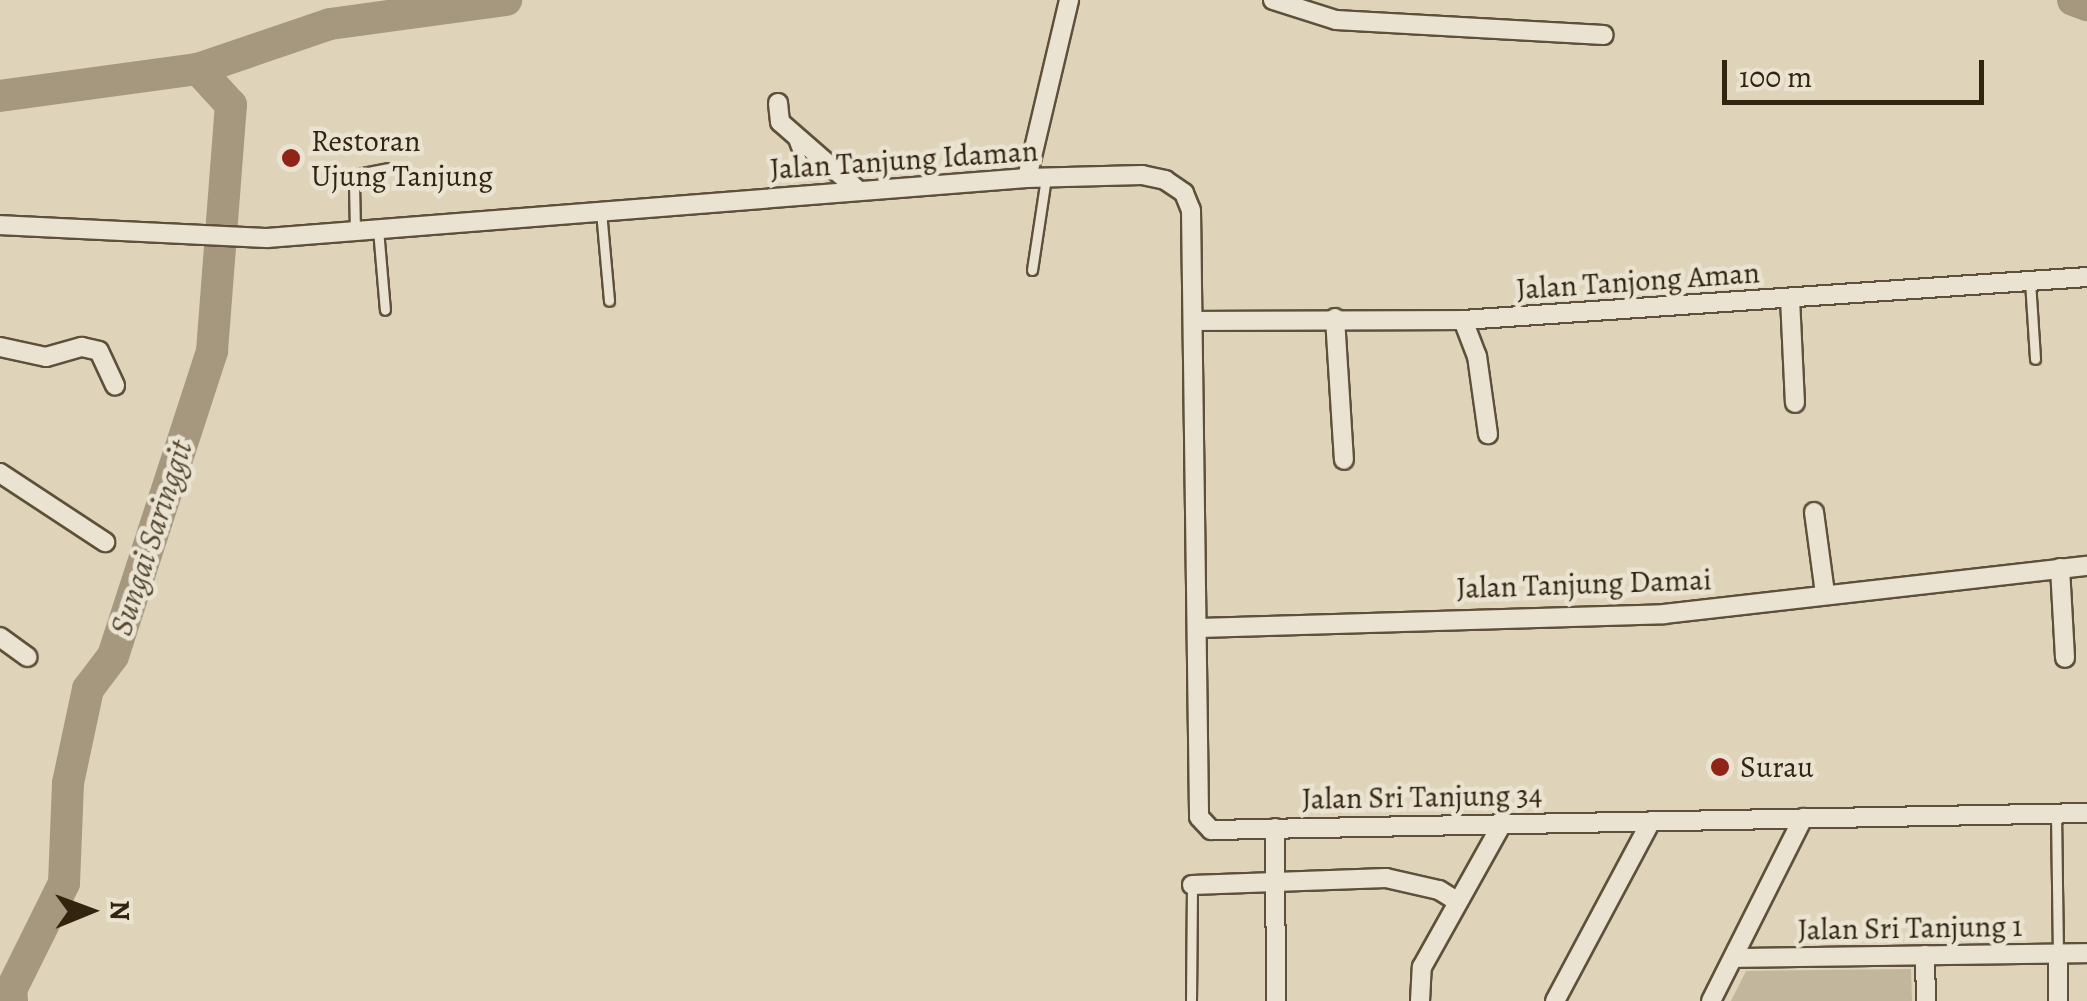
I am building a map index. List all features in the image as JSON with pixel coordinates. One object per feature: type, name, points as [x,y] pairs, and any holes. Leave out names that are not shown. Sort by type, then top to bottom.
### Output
[{"type":"street","points":[[1036,178],[1070,0]]},
{"type":"street","points":[[1274,0],[1336,20],[1604,35]]},
{"type":"street","points":[[778,103],[780,122],[858,190]]},
{"type":"street","name":"Jalan Tanjung Idaman","points":[[0,225],[166,238],[267,238],[1036,178],[1142,174],[1184,193],[1191,210],[1200,628],[1199,817]]},
{"type":"street","name":"Jalan Tanjong Aman","points":[[1192,321],[1462,320],[2087,277]]},
{"type":"street","points":[[1790,298],[1795,403]]},
{"type":"street","points":[[1335,318],[1344,460]]},
{"type":"street","points":[[1462,320],[1477,356],[1488,434]]},
{"type":"street","points":[[0,347],[46,357],[82,346],[99,351],[115,386]]},
{"type":"street","points":[[0,473],[105,542]]},
{"type":"street","points":[[1814,512],[1825,592]]},
{"type":"street","name":"Jalan Tanjung Damai","points":[[1200,628],[1664,614],[1825,592],[2087,566]]},
{"type":"street","points":[[2060,568],[2065,658]]},
{"type":"street","points":[[0,637],[28,657]]},
{"type":"street","name":"Jalan Sri Tanjung 34","points":[[1199,817],[1211,830],[2087,813]]},
{"type":"street","points":[[1711,1001],[1803,818]]},
{"type":"street","points":[[1555,1001],[1651,821]]},
{"type":"street","points":[[1420,1001],[1422,967],[1504,822]]},
{"type":"street","points":[[1275,828],[1276,1001]]},
{"type":"street","points":[[1192,885],[1386,878],[1439,890],[1458,902]]},
{"type":"street","name":"Jalan Sri Tanjung 1","points":[[1734,958],[2087,952]]},
{"type":"street","points":[[2058,953],[2058,1001]]},
{"type":"street","points":[[1926,955],[1926,1001]]},
{"type":"lane","points":[[354,230],[354,183],[363,173],[388,168]]},
{"type":"lane","points":[[1032,270],[1036,178]]},
{"type":"lane","points":[[601,211],[609,301]]},
{"type":"lane","points":[[378,228],[385,310]]},
{"type":"lane","points":[[2030,281],[2035,359]]},
{"type":"lane","points":[[2056,814],[2058,953]]},
{"type":"lane","points":[[1191,1001],[1192,885]]},
{"type":"shaded area","points":[[1911,969],[1912,1001],[1731,1001],[1746,971]]},
{"type":"waterway","points":[[0,96],[198,69],[330,24],[506,0]]},
{"type":"waterway","points":[[2073,0],[2087,5]]},
{"type":"waterway","name":"Sungai Saringgit","points":[[12,1001],[11,990],[64,883],[68,783],[88,689],[113,656],[212,351],[231,105],[198,69]]},
{"type":"place","name":"Restoran Ujung Tanjung","points":[[291,158]]},
{"type":"place","name":"Surau","points":[[1720,767]]}]
